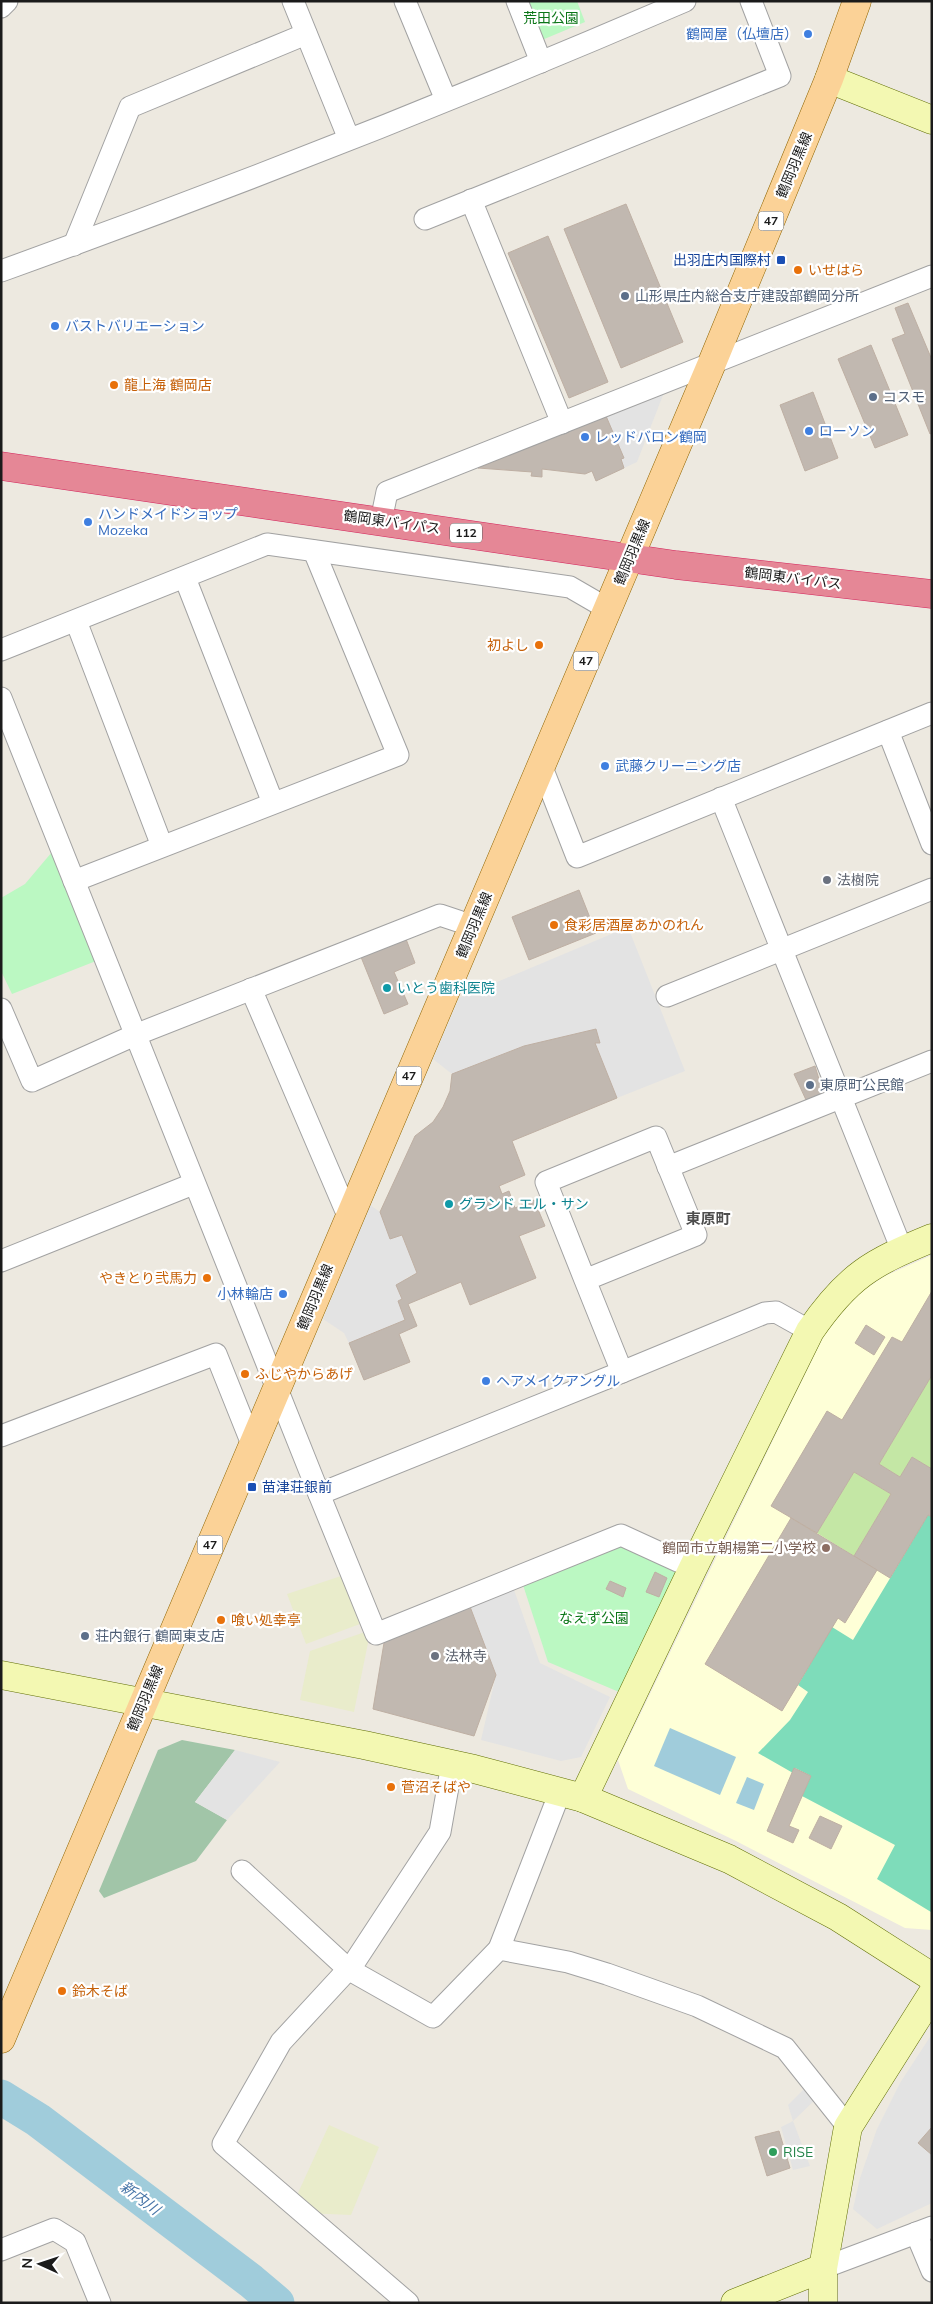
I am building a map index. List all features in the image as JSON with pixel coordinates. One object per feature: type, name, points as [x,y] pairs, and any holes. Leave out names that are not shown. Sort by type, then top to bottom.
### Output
[{"type":"highway","name":"鶴岡東バイパス","points":[[1,466],[676,565],[932,594]]},
{"type":"main road","name":"鶴岡羽黒線","points":[[2,2036],[712,363],[829,79],[857,1]]},
{"type":"street","points":[[1,8],[7,1]]},
{"type":"street","points":[[293,1],[350,139]]},
{"type":"street","points":[[405,1],[446,100]]},
{"type":"street","points":[[517,1],[541,62]]},
{"type":"street","points":[[1,271],[74,245],[350,139],[541,62],[685,1]]},
{"type":"street","points":[[425,219],[780,76],[751,1]]},
{"type":"street","points":[[74,245],[130,107],[306,34]]},
{"type":"street","points":[[829,79],[932,120]]},
{"type":"street","points":[[471,200],[562,423]]},
{"type":"street","points":[[381,521],[387,492],[932,276]]},
{"type":"street","points":[[1,650],[267,544],[570,587],[608,610]]},
{"type":"street","points":[[74,881],[398,755],[314,551]]},
{"type":"street","points":[[185,578],[273,803]]},
{"type":"street","points":[[76,621],[162,846]]},
{"type":"street","points":[[1,698],[193,1184],[376,1634],[620,1535],[693,1568]]},
{"type":"street","points":[[542,765],[577,857],[932,713]]},
{"type":"street","points":[[888,731],[932,844]]},
{"type":"street","points":[[721,798],[902,1250]]},
{"type":"street","points":[[667,996],[932,890]]},
{"type":"street","points":[[1,1009],[32,1081],[135,1035],[440,915],[473,926]]},
{"type":"street","points":[[251,989],[349,1218]]},
{"type":"street","points":[[668,1167],[932,1061]]},
{"type":"street","points":[[585,1280],[696,1235],[656,1137],[546,1182],[585,1280],[622,1372]]},
{"type":"street","points":[[1,1261],[193,1184]]},
{"type":"street","points":[[242,1871],[348,1969],[432,2017],[499,1949],[571,1795],[693,1568],[810,1331],[830,1302],[852,1280],[876,1263],[932,1238]]},
{"type":"street","points":[[319,1494],[765,1313],[776,1312],[810,1331]]},
{"type":"street","points":[[1,1436],[216,1354],[252,1444]]},
{"type":"street","points":[[3,1680],[143,1703],[452,1764],[571,1795],[729,1859],[838,1916],[932,1977]]},
{"type":"street","points":[[408,2303],[223,2144],[281,2042],[348,1969],[440,1832],[452,1764]]},
{"type":"street","points":[[499,1949],[568,1962],[607,1974],[697,2006],[786,2048],[848,2127]]},
{"type":"street","points":[[823,2303],[823,2268],[848,2127],[932,1994]]},
{"type":"street","points":[[1,2250],[54,2228],[75,2242],[100,2303]]},
{"type":"street","points":[[736,2303],[924,2230],[932,2270]]},
{"type":"shaded area","points":[[665,390],[637,462],[624,468],[621,459],[623,458],[606,416]]},
{"type":"shaded area","points":[[628,927],[685,1071],[617,1098],[595,1043],[600,1042],[596,1029],[524,1046],[452,1074],[433,1059],[459,998]]},
{"type":"shaded area","points":[[370,1205],[380,1212],[390,1239],[402,1235],[417,1273],[406,1278],[402,1299],[398,1301],[405,1320],[349,1343],[344,1333],[323,1319]]},
{"type":"shaded area","name":"鶴岡市立朝楊第二小学校","points":[[932,1255],[932,1930],[905,1928],[736,1841],[628,1789],[618,1760],[823,1337],[841,1311],[862,1291],[885,1276]]},
{"type":"shaded area","points":[[341,1576],[360,1624],[306,1644],[287,1594]]},
{"type":"shaded area","points":[[514,1590],[540,1663],[610,1697],[581,1757],[561,1761],[481,1740],[496,1675],[469,1604]]},
{"type":"shaded area","points":[[365,1632],[368,1643],[354,1712],[300,1700],[310,1651]]},
{"type":"shaded area","points":[[182,1740],[235,1750],[195,1802],[227,1820],[196,1861],[104,1898],[99,1891],[158,1750]]},
{"type":"shaded area","points":[[235,1750],[280,1762],[227,1820],[195,1802]]},
{"type":"shaded area","points":[[932,2034],[932,2127],[918,2143],[932,2155],[932,2203],[877,2229],[853,2209],[860,2178],[877,2129],[900,2083]]},
{"type":"shaded area","points":[[808,2085],[818,2097],[793,2121],[788,2105]]},
{"type":"shaded area","points":[[793,2121],[810,2166],[793,2170],[781,2127]]},
{"type":"shaded area","points":[[329,2125],[379,2147],[351,2215],[304,2213],[293,2204]]},
{"type":"green space","name":"荒田公園","points":[[526,1],[577,1],[585,22],[542,40]]},
{"type":"green space","points":[[52,852],[96,961],[12,994],[1,971],[1,898],[25,884]]},
{"type":"green space","points":[[932,1375],[932,1469],[912,1457],[900,1477],[879,1464]]},
{"type":"green space","points":[[854,1472],[891,1494],[854,1556],[817,1533]]},
{"type":"green space","points":[[928,1515],[932,1517],[931,1912],[877,1879],[895,1845],[802,1796],[811,1776],[795,1768],[793,1773],[758,1753],[790,1720],[808,1692],[798,1685],[832,1627],[853,1640]]},
{"type":"green space","name":"なえず公園","points":[[623,1544],[683,1572],[619,1692],[548,1662],[523,1585]]},
{"type":"water","points":[[670,1728],[736,1757],[720,1795],[654,1766]]},
{"type":"water","points":[[747,1777],[764,1784],[754,1810],[736,1803]]},
{"type":"building","points":[[626,204],[683,342],[621,368],[564,229]]},
{"type":"building","points":[[548,236],[608,382],[569,398],[508,253]]},
{"type":"building","points":[[908,303],[932,360],[932,433],[930,434],[892,339],[905,334],[895,308]]},
{"type":"building","name":"コスモ","points":[[871,345],[908,435],[875,448],[838,359]]},
{"type":"building","name":"ローソン","points":[[813,392],[838,458],[805,471],[780,405]]},
{"type":"building","name":"レッドバロン鶴岡","points":[[606,416],[624,458],[621,459],[624,468],[596,481],[592,471],[585,474],[542,469],[542,477],[531,476],[532,472],[478,468]]},
{"type":"building","name":"食彩居酒屋あかのれん","points":[[579,890],[596,933],[529,960],[512,917]]},
{"type":"building","name":"いとう歯科医院","points":[[406,939],[415,963],[394,972],[408,1004],[384,1014],[361,957]]},
{"type":"building","name":"グランド エル・サン","points":[[596,1029],[600,1043],[595,1043],[617,1098],[512,1141],[525,1175],[499,1186],[502,1194],[509,1191],[515,1208],[534,1200],[545,1226],[519,1236],[536,1278],[470,1305],[461,1282],[408,1304],[417,1326],[399,1334],[410,1362],[364,1380],[349,1343],[405,1320],[398,1301],[402,1299],[396,1285],[417,1273],[402,1235],[390,1239],[380,1212],[415,1136],[433,1122],[443,1107],[450,1091],[452,1074],[524,1046]]},
{"type":"building","name":"東原町公民館","points":[[815,1066],[824,1096],[807,1102],[794,1074]]},
{"type":"building","points":[[932,1291],[932,1375],[879,1464],[900,1477],[912,1457],[932,1469],[932,1517],[928,1515],[890,1578],[854,1556],[891,1494],[854,1472],[817,1533],[771,1506],[827,1411],[842,1420],[892,1337],[902,1342]]},
{"type":"building","points":[[866,1325],[885,1337],[874,1355],[855,1343]]},
{"type":"building","points":[[791,1518],[877,1570],[845,1623],[838,1618],[782,1711],[705,1664]]},
{"type":"building","points":[[655,1572],[667,1578],[659,1597],[646,1592]]},
{"type":"building","points":[[610,1581],[626,1588],[623,1597],[606,1589]]},
{"type":"building","name":"法林寺","points":[[469,1604],[496,1675],[474,1736],[373,1709],[385,1637]]},
{"type":"building","points":[[794,1768],[811,1776],[789,1826],[799,1830],[793,1843],[767,1831]]},
{"type":"building","points":[[820,1816],[842,1826],[831,1849],[809,1838]]},
{"type":"building","points":[[932,2127],[932,2155],[918,2143]]},
{"type":"building","name":"RISE","points":[[779,2131],[790,2168],[767,2176],[755,2137]]},
{"type":"waterway","name":"新内川","points":[[1,2097],[38,2120],[251,2281],[277,2303]]},
{"type":"place","name":"鶴岡屋（仏壇店）","points":[[808,34]]},
{"type":"place","name":"出羽庄内国際村","points":[[781,260]]},
{"type":"place","name":"いせはら","points":[[798,270]]},
{"type":"place","name":"山形県庄内総合支庁建設部鶴岡分所","points":[[625,296]]},
{"type":"place","name":"バストバリエーション","points":[[55,326]]},
{"type":"place","name":"龍上海 鶴岡店","points":[[114,385]]},
{"type":"place","name":"コスモ","points":[[873,397]]},
{"type":"place","name":"ローソン","points":[[809,431]]},
{"type":"place","name":"レッドバロン鶴岡","points":[[585,437]]},
{"type":"place","name":"ハンドメイドショップ Mozeka","points":[[88,522]]},
{"type":"place","name":"初よし","points":[[539,645]]},
{"type":"place","name":"武藤クリーニング店","points":[[605,766]]},
{"type":"place","name":"法樹院","points":[[827,880]]},
{"type":"place","name":"食彩居酒屋あかのれん","points":[[554,925]]},
{"type":"place","name":"いとう歯科医院","points":[[387,988]]},
{"type":"place","name":"東原町公民館","points":[[810,1085]]},
{"type":"place","name":"グランド エル・サン","points":[[449,1204]]},
{"type":"place","name":"やきとり弐馬力","points":[[207,1278]]},
{"type":"place","name":"小林輪店","points":[[283,1294]]},
{"type":"place","name":"ふじやからあげ","points":[[245,1374]]},
{"type":"place","name":"ヘアメイクアングル","points":[[486,1381]]},
{"type":"place","name":"苗津荘銀前","points":[[252,1487]]},
{"type":"place","name":"鶴岡市立朝楊第二小学校","points":[[826,1548]]},
{"type":"place","name":"喰い処幸亭","points":[[221,1620]]},
{"type":"place","name":"荘内銀行 鶴岡東支店","points":[[85,1636]]},
{"type":"place","name":"法林寺","points":[[435,1656]]},
{"type":"place","name":"菅沼そばや","points":[[391,1787]]},
{"type":"place","name":"鈴木そば","points":[[62,1991]]},
{"type":"place","name":"RISE","points":[[773,2152]]},
{"type":"district","name":"東原町","points":[[708,1219]]}]
